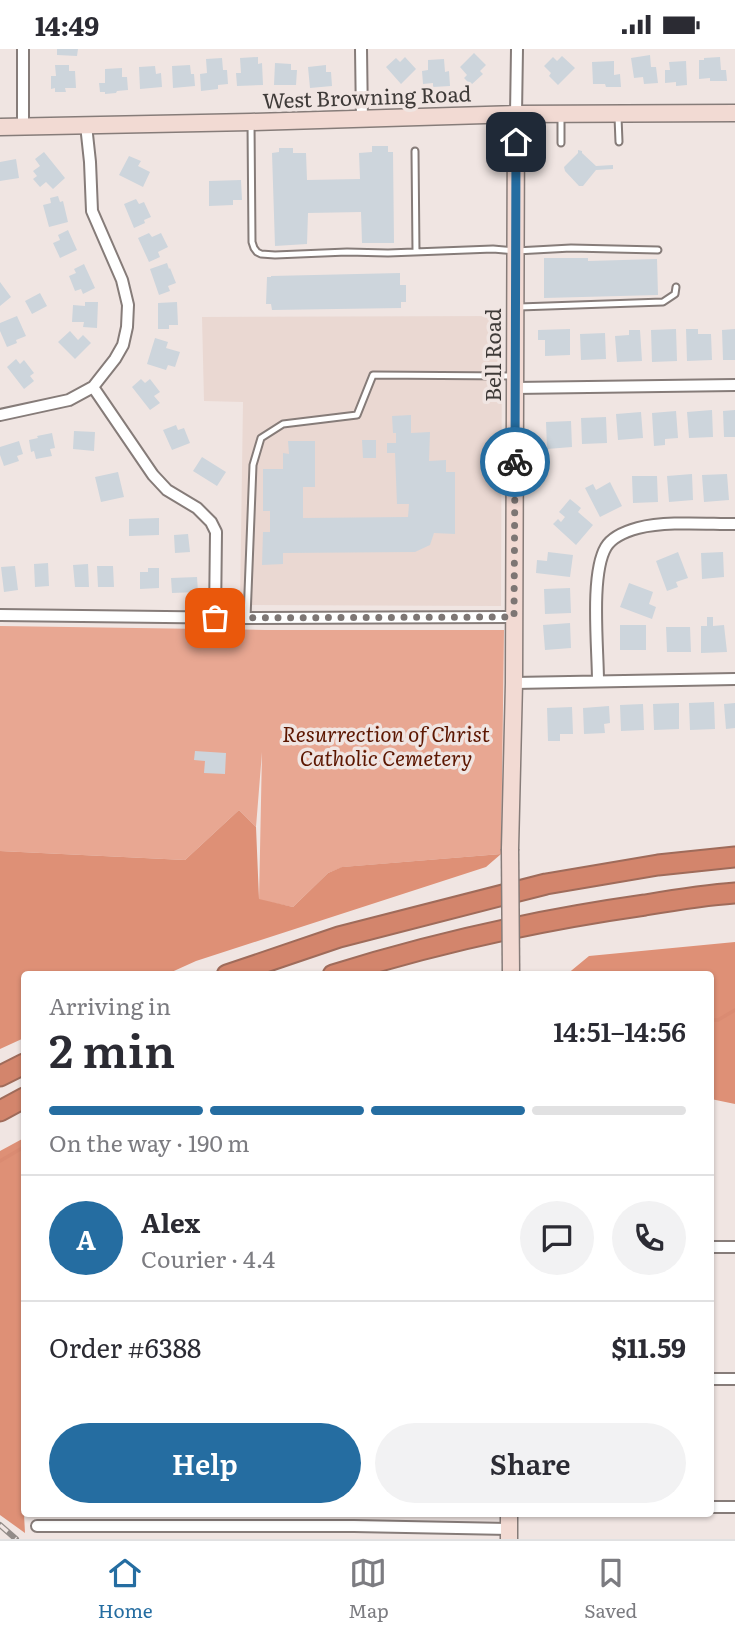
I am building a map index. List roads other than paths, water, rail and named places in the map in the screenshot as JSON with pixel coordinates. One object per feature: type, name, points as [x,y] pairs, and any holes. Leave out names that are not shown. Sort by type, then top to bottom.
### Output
[{"type":"highway","points":[[239,971],[339,937],[546,884],[658,865],[735,857]]},
{"type":"highway","points":[[347,971],[520,926],[594,912],[735,893]]},
{"type":"highway","points":[[0,1064],[21,1054]]},
{"type":"highway","points":[[0,1076],[21,1066]]},
{"type":"highway","points":[[0,1111],[21,1100]]},
{"type":"street","points":[[23,49],[23,126]]},
{"type":"street","points":[[360,49],[362,120]]},
{"type":"street","points":[[516,114],[517,49]]},
{"type":"street","name":"West Browning Road","points":[[0,127],[362,120],[516,114],[735,113]]},
{"type":"street","name":"Bell Road","points":[[511,971],[516,114]]},
{"type":"street","points":[[0,415],[69,400],[93,387],[115,359],[122,345],[127,327],[128,305],[122,280],[92,211],[86,125]]},
{"type":"street","points":[[515,382],[735,385]]},
{"type":"street","points":[[93,387],[153,475],[167,490],[197,509],[211,522],[216,532],[215,618]]},
{"type":"street","points":[[598,681],[597,583],[600,562],[607,545],[616,537],[637,528],[735,524]]},
{"type":"street","points":[[0,615],[215,618],[514,617]]},
{"type":"street","points":[[514,683],[735,679]]},
{"type":"street","points":[[714,1247],[735,1247]]},
{"type":"street","points":[[714,1379],[735,1379]]},
{"type":"street","points":[[714,1507],[735,1507]]},
{"type":"street","points":[[153,1517],[153,1527]]},
{"type":"street","points":[[37,1526],[509,1527]]},
{"type":"lane","points":[[618,113],[619,142]]},
{"type":"lane","points":[[561,114],[562,143]]},
{"type":"lane","points":[[251,122],[252,242],[261,254],[416,253],[493,249],[658,250]]},
{"type":"lane","points":[[415,151],[416,253]]},
{"type":"lane","points":[[515,307],[663,302],[675,295],[676,287]]},
{"type":"lane","points":[[247,618],[253,465],[261,437],[283,423],[357,415],[373,375],[515,382]]},
{"type":"waterway","points":[[714,1020],[735,1010]]},
{"type":"waterway","points":[[0,1161],[21,1149]]},
{"type":"railway","points":[[0,1525],[16,1539]]},
{"type":"park label","name":"Resurrection of Christ Catholic Cemetery","points":[[386,747]]}]
